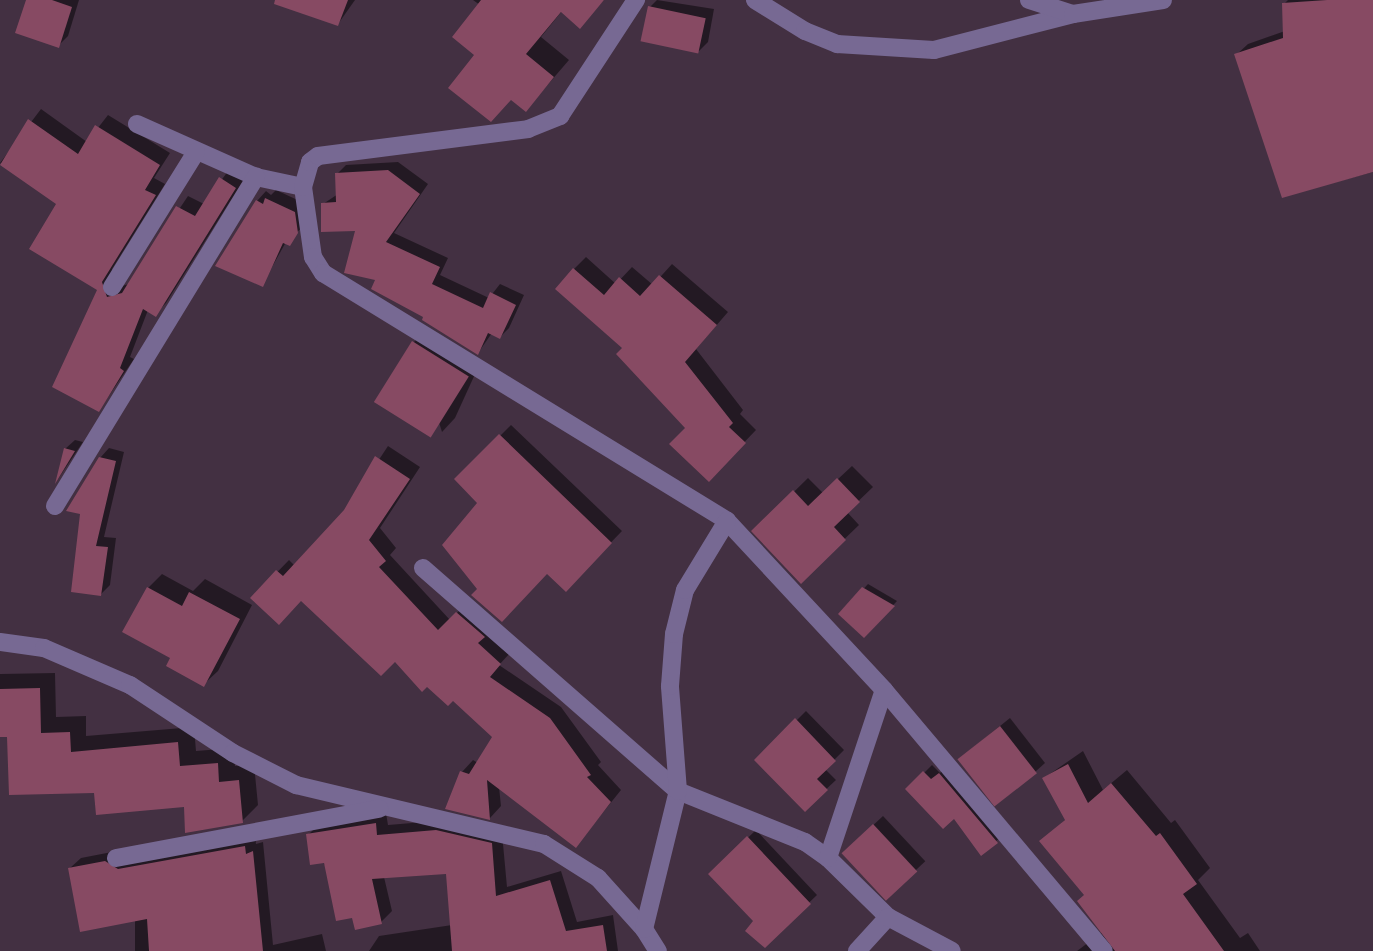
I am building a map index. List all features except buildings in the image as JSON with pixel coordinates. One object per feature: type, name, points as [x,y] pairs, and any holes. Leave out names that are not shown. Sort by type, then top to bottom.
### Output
[{"type":"street","points":[[636,0],[560,116],[528,129],[318,156],[310,162],[303,187],[313,257],[323,272],[727,521],[884,690],[1104,951]]},
{"type":"street","points":[[755,0],[805,31],[837,44],[934,50],[1073,15],[1163,0]]},
{"type":"street","points":[[1029,0],[1073,15]]},
{"type":"street","points":[[137,124],[256,177],[303,187]]},
{"type":"street","points":[[112,287],[196,152]]},
{"type":"street","points":[[55,506],[256,177]]},
{"type":"street","points":[[644,929],[678,791],[670,686],[674,634],[685,590],[727,521]]},
{"type":"street","points":[[423,568],[678,791],[805,842],[828,858],[888,917],[951,951]]},
{"type":"street","points":[[0,642],[44,648],[130,685],[233,753],[296,785],[544,844],[598,878],[644,929],[658,951]]},
{"type":"street","points":[[828,858],[884,690]]},
{"type":"street","points":[[116,858],[386,807]]},
{"type":"street","points":[[857,951],[888,917]]}]
